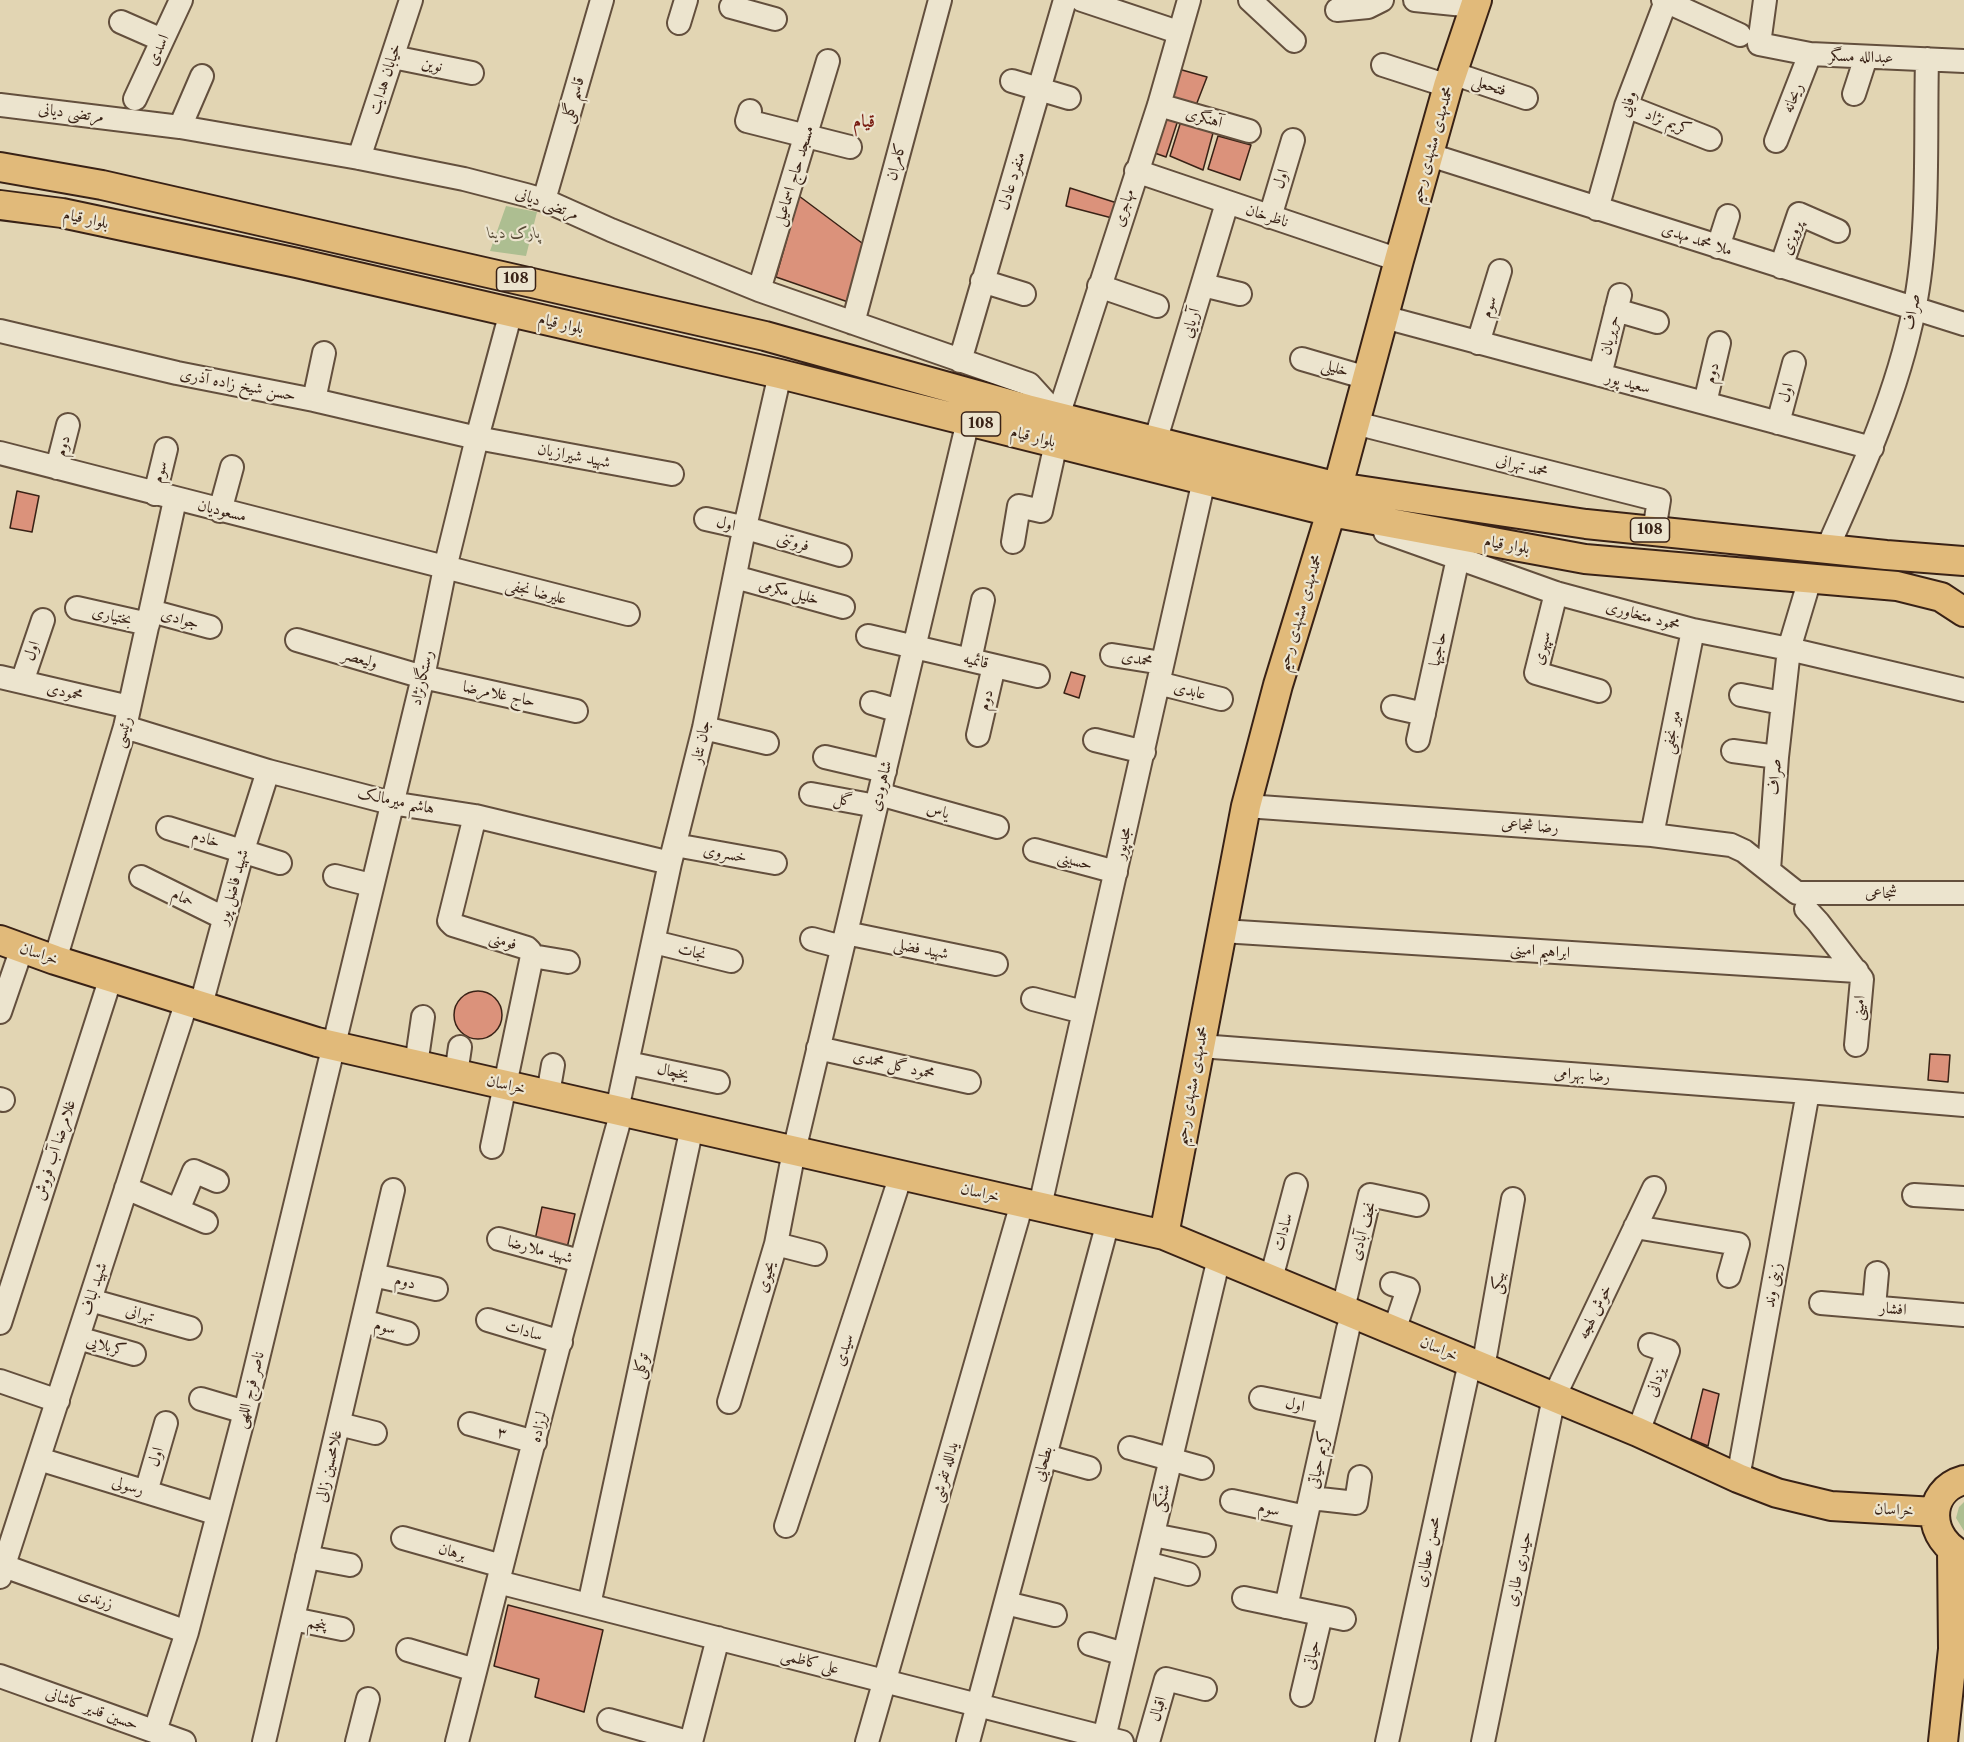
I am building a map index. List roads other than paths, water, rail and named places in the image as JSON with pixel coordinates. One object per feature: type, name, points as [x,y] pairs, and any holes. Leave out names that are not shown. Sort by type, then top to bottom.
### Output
[{"type":"main road","name":"محمدمهدی مشهدی رحیم","points":[[1164,1235],[1246,806],[1278,685],[1335,500],[1450,80],[1476,3]]},
{"type":"main road","name":"بلوار قیام","points":[[0,167],[114,188],[765,336],[1204,480],[1335,500],[1964,561]]},
{"type":"main road","name":"بلوار قیام","points":[[0,205],[62,213],[297,263],[780,374],[968,421],[1155,442],[1335,500],[1585,559],[1897,586],[1941,597],[1964,612]]},
{"type":"main road","name":"خراسان","points":[[11,944],[317,1042],[416,1065],[458,1060],[505,1086],[1164,1235],[1638,1432],[1738,1478],[1778,1493],[1831,1506],[1935,1512]]},
{"type":"main road","points":[[1943,1742],[1953,1649],[1958,1553],[1944,1543],[1938,1534],[1935,1512],[1939,1500],[1947,1489],[1964,1480]]},
{"type":"street","name":"اسدی","points":[[135,99],[181,0]]},
{"type":"street","name":"قاسم گلی","points":[[544,200],[602,0]]},
{"type":"street","points":[[679,23],[686,0]]},
{"type":"street","name":"کامران","points":[[853,323],[940,0]]},
{"type":"street","name":"منفرد عادل","points":[[960,362],[1065,0]]},
{"type":"street","points":[[1082,0],[1178,32]]},
{"type":"street","name":"مهاجری","points":[[1013,542],[1019,506],[1051,514],[1057,430],[1099,286],[1159,105],[1189,0]]},
{"type":"street","points":[[1250,0],[1294,41]]},
{"type":"street","points":[[1337,10],[1368,8],[1382,0]]},
{"type":"street","points":[[1415,0],[1476,3]]},
{"type":"street","points":[[1750,40],[1765,0]]},
{"type":"street","name":"خیابان‌ هدایت","points":[[359,158],[393,57],[408,1]]},
{"type":"street","name":"عبدالله مسگر","points":[[1664,1],[1750,40],[1810,54],[1964,61]]},
{"type":"street","name":"وفایی","points":[[1597,209],[1626,106],[1664,1]]},
{"type":"street","points":[[746,7],[775,19]]},
{"type":"street","points":[[120,22],[162,40]]},
{"type":"street","name":"ریحانه","points":[[1776,141],[1810,54]]},
{"type":"street","name":"نوین","points":[[393,57],[472,73]]},
{"type":"street","points":[[1854,94],[1866,57]]},
{"type":"street","name":"صراف","points":[[1827,549],[1872,448],[1893,389],[1914,309],[1922,244],[1927,59]]},
{"type":"street","name":"مسجد حاج اسماعیل","points":[[759,290],[828,61]]},
{"type":"street","name":"فتحعلی","points":[[1383,65],[1526,98]]},
{"type":"street","points":[[180,127],[202,76]]},
{"type":"street","points":[[1012,81],[1069,98]]},
{"type":"street","name":"مرتضی دیانی","points":[[0,105],[180,127],[359,158],[464,179],[544,200],[759,290],[960,362],[1029,384],[1057,430]]},
{"type":"street","name":"آهنگری","points":[[1159,105],[1249,131]]},
{"type":"street","name":"کریم نژاد","points":[[1626,106],[1710,139]]},
{"type":"street","points":[[750,111],[747,121],[850,147]]},
{"type":"street","name":"اول","points":[[1270,217],[1293,140]]},
{"type":"street","name":"ملا محمد مهدی","points":[[1430,155],[1964,324]]},
{"type":"street","name":"ناظرخان","points":[[1136,171],[1399,260]]},
{"type":"street","name":"آریایی","points":[[1155,442],[1227,203]]},
{"type":"street","name":"پرویزی","points":[[1781,267],[1799,214],[1838,231]]},
{"type":"street","points":[[1718,247],[1728,216]]},
{"type":"street","name":"سوم","points":[[1478,343],[1500,271]]},
{"type":"street","points":[[982,281],[1024,294]]},
{"type":"street","points":[[1203,285],[1240,294]]},
{"type":"street","points":[[1099,286],[1157,306]]},
{"type":"street","name":"حریریان","points":[[1600,375],[1618,303],[1657,322]]},
{"type":"street","name":"رستگارنژاد","points":[[334,1045],[423,677],[445,568],[477,438],[512,312]]},
{"type":"street","name":"سعید پور","points":[[1384,317],[1872,448]]},
{"type":"street","name":"حسن شیخ زاده آذری","points":[[0,331],[177,373],[314,400],[477,438]]},
{"type":"street","name":"دوم","points":[[1705,403],[1719,344]]},
{"type":"street","points":[[314,400],[324,353]]},
{"type":"street","name":"خلیلی","points":[[1302,359],[1367,378]]},
{"type":"street","name":"اول","points":[[1778,423],[1794,363]]},
{"type":"street","name":"جان نثار","points":[[620,1111],[672,854],[704,728],[780,374]]},
{"type":"street","name":"شاهرودی","points":[[794,1151],[968,421]]},
{"type":"street","name":"محمد تهرانی","points":[[1355,423],[1659,500],[1654,531]]},
{"type":"street","name":"دوم","points":[[57,468],[68,425]]},
{"type":"street","name":"شهید شیرازیان","points":[[477,438],[672,474]]},
{"type":"street","name":"سوم","points":[[165,497],[166,449]]},
{"type":"street","name":"مسعودیان","points":[[0,453],[445,568]]},
{"type":"street","points":[[220,511],[232,467]]},
{"type":"street","name":"مجدپور","points":[[1031,1204],[1083,1012],[1144,752],[1204,480]]},
{"type":"street","name":"رئیسی","points":[[56,960],[127,717],[149,617],[165,497]]},
{"type":"street","name":"محمود متخاوری","points":[[1335,500],[1458,558],[1556,593],[1693,630],[1789,649],[1964,690]]},
{"type":"street","name":"اول","points":[[706,519],[746,528]]},
{"type":"street","name":"فروتنی","points":[[746,528],[840,555]]},
{"type":"street","name":"حاجیها","points":[[1418,740],[1458,558]]},
{"type":"street","name":"علیرضا نجفی","points":[[445,568],[628,614]]},
{"type":"street","name":"خلیل مکرمی","points":[[735,577],[843,607]]},
{"type":"street","name":"صراف","points":[[1768,870],[1782,703],[1789,649],[1810,579]]},
{"type":"street","name":"سپهری","points":[[1556,593],[1536,673],[1599,691]]},
{"type":"street","points":[[970,660],[983,600]]},
{"type":"street","name":"بختیاری","points":[[77,608],[149,617]]},
{"type":"street","name":"جوادی","points":[[149,617],[210,627]]},
{"type":"street","name":"اول","points":[[11,679],[43,620]]},
{"type":"street","name":"میر نجفی","points":[[1652,835],[1693,630]]},
{"type":"street","name":"قائمیه","points":[[868,636],[1038,676]]},
{"type":"street","name":"ولیعصر","points":[[297,640],[423,677]]},
{"type":"street","name":"محمدی","points":[[1112,655],[1160,673]]},
{"type":"street","name":"دوم","points":[[978,735],[994,666]]},
{"type":"street","name":"عابدی","points":[[1160,673],[1221,699]]},
{"type":"street","name":"حاج غلامرضا","points":[[423,677],[576,711]]},
{"type":"street","name":"محمودی","points":[[11,679],[127,717]]},
{"type":"street","points":[[1742,695],[1782,703]]},
{"type":"street","points":[[872,703],[899,711]]},
{"type":"street","points":[[1393,707],[1424,714]]},
{"type":"street","name":"هاشم میرمالک","points":[[127,717],[268,771],[391,803],[475,816],[672,854]]},
{"type":"street","points":[[704,728],[767,743]]},
{"type":"street","points":[[1095,740],[1144,752]]},
{"type":"street","points":[[1732,751],[1777,758]]},
{"type":"street","points":[[825,757],[885,771]]},
{"type":"street","name":"شهید فاضل پور","points":[[194,1003],[224,918],[268,771]]},
{"type":"street","name":"گل","points":[[811,794],[877,800]]},
{"type":"street","name":"یاس","points":[[877,800],[997,827]]},
{"type":"street","name":"رضا شجاعی","points":[[1246,806],[1652,835],[1731,845],[1744,851],[1802,901],[1857,971]]},
{"type":"street","name":"فومنی","points":[[475,816],[449,921],[453,926],[527,948],[532,957],[492,1147]]},
{"type":"street","name":"خادم","points":[[168,828],[243,850]]},
{"type":"street","points":[[243,850],[280,863]]},
{"type":"street","name":"حسینی","points":[[1035,850],[1116,872]]},
{"type":"street","name":"خسروی","points":[[672,854],[775,863]]},
{"type":"street","points":[[335,876],[371,885]]},
{"type":"street","name":"حمام","points":[[141,877],[224,918]]},
{"type":"street","name":"شجاعی","points":[[1802,901],[1964,893]]},
{"type":"street","name":"ابراهیم امینی","points":[[1222,931],[1857,971]]},
{"type":"street","name":"شهید فضلی","points":[[812,939],[844,940],[996,964]]},
{"type":"street","name":"نجات","points":[[654,942],[731,961]]},
{"type":"street","points":[[0,1012],[11,944]]},
{"type":"street","points":[[532,957],[568,962]]},
{"type":"street","name":"امینی","points":[[1856,1045],[1862,979],[1857,971]]},
{"type":"street","name":"غلامرضا آب فروش","points":[[0,1323],[6,1282],[111,977]]},
{"type":"street","points":[[1033,999],[1083,1012]]},
{"type":"street","name":"شهید لباف","points":[[2,1572],[126,1188],[194,1003]]},
{"type":"street","points":[[416,1065],[423,1017]]},
{"type":"street","name":"ناصر فرج اللهی","points":[[154,1731],[187,1632],[245,1412],[334,1045]]},
{"type":"street","name":"رضا بهرامی","points":[[1200,1046],[1964,1106]]},
{"type":"street","name":"محمود گل محمدی","points":[[819,1048],[969,1082]]},
{"type":"street","name":"یخچال","points":[[628,1063],[718,1082]]},
{"type":"street","points":[[548,1094],[554,1065]]},
{"type":"street","name":"زینی وند","points":[[1738,1478],[1808,1092]]},
{"type":"street","name":"لرزاده","points":[[457,1742],[620,1111]]},
{"type":"street","name":"توکلی","points":[[590,1605],[692,1127]]},
{"type":"street","name":"یحیوی","points":[[729,1402],[776,1244],[794,1151]]},
{"type":"street","points":[[178,1210],[194,1171],[217,1180]]},
{"type":"street","name":"سیدی","points":[[786,1526],[902,1175]]},
{"type":"street","name":"سادات","points":[[1270,1279],[1296,1185]]},
{"type":"street","points":[[126,1188],[206,1222]]},
{"type":"street","name":"خوش لهجه","points":[[1554,1397],[1654,1188]]},
{"type":"street","name":"غلامحسین زالی","points":[[264,1742],[393,1190]]},
{"type":"street","points":[[1914,1194],[1964,1198]]},
{"type":"street","name":"نجف آبادی","points":[[1348,1311],[1370,1195],[1417,1206]]},
{"type":"street","name":"بیکی","points":[[1477,1365],[1513,1199]]},
{"type":"street","name":"یدالله تفرشی","points":[[867,1742],[1031,1204]]},
{"type":"street","name":"بطحایی","points":[[979,1705],[1108,1222]]},
{"type":"street","points":[[1635,1227],[1738,1244],[1729,1276]]},
{"type":"street","name":"شهید ملارضا","points":[[499,1239],[580,1261]]},
{"type":"street","points":[[776,1244],[815,1254]]},
{"type":"street","name":"شنگی","points":[[1113,1740],[1124,1654],[1219,1258]]},
{"type":"street","points":[[1874,1307],[1877,1273]]},
{"type":"street","name":"دوم","points":[[373,1275],[436,1289]]},
{"type":"street","points":[[1394,1331],[1407,1289]]},
{"type":"street","name":"تهرانی","points":[[90,1300],[190,1328]]},
{"type":"street","name":"افشار","points":[[1821,1303],[1964,1315]]},
{"type":"street","name":"کریم حیاتی","points":[[1286,1607],[1348,1329],[1348,1311]]},
{"type":"street","name":"سادات","points":[[488,1320],[561,1342]]},
{"type":"street","name":"سوم","points":[[363,1321],[407,1333]]},
{"type":"street","name":"کربلایی","points":[[78,1338],[134,1354]]},
{"type":"street","name":"یزدانی","points":[[1638,1432],[1668,1351],[1650,1345]]},
{"type":"street","name":"محسن عطاری","points":[[1387,1742],[1477,1365]]},
{"type":"street","points":[[0,1381],[58,1401]]},
{"type":"street","name":"حیدری طاری","points":[[1483,1742],[1554,1397]]},
{"type":"street","name":"اول","points":[[1261,1398],[1329,1412]]},
{"type":"street","points":[[201,1399],[245,1412]]},
{"type":"street","name":"اول","points":[[146,1492],[166,1423]]},
{"type":"street","points":[[339,1424],[375,1433]]},
{"type":"street","name":"۳","points":[[470,1424],[535,1442]]},
{"type":"street","points":[[1130,1448],[1202,1468]]},
{"type":"street","points":[[1046,1456],[1089,1468]]},
{"type":"street","name":"رسولی","points":[[39,1459],[218,1514]]},
{"type":"street","points":[[1308,1507],[1356,1503],[1360,1477]]},
{"type":"street","name":"سوم","points":[[1232,1501],[1308,1507]]},
{"type":"street","points":[[1153,1535],[1204,1545]]},
{"type":"street","name":"برهان","points":[[403,1538],[500,1574]]},
{"type":"street","points":[[307,1557],[350,1565]]},
{"type":"street","points":[[1146,1563],[1188,1574]]},
{"type":"street","name":"زرندی","points":[[2,1572],[187,1632]]},
{"type":"street","name":"علی کاظمی","points":[[500,1574],[590,1605],[979,1705],[1045,1732],[1113,1740]]},
{"type":"street","points":[[1244,1598],[1344,1619]]},
{"type":"street","points":[[1006,1603],[1055,1616]]},
{"type":"street","name":"حیاتی","points":[[1302,1695],[1321,1615]]},
{"type":"street","name":"پنجم","points":[[293,1619],[342,1629]]},
{"type":"street","points":[[609,1720],[689,1742],[718,1638]]},
{"type":"street","points":[[1090,1644],[1124,1654]]},
{"type":"street","points":[[408,1650],[476,1670]]},
{"type":"street","name":"حسین قدیر کاشانی","points":[[0,1676],[184,1742]]},
{"type":"street","name":"اقبال","points":[[1148,1742],[1166,1679],[1205,1689]]},
{"type":"street","points":[[357,1742],[368,1699]]},
{"type":"street","points":[[968,1742],[979,1705]]},
{"type":"district","name":"قیام","points":[[864,122]]},
{"type":"park label","name":"پارک دینا","points":[[514,233]]}]
